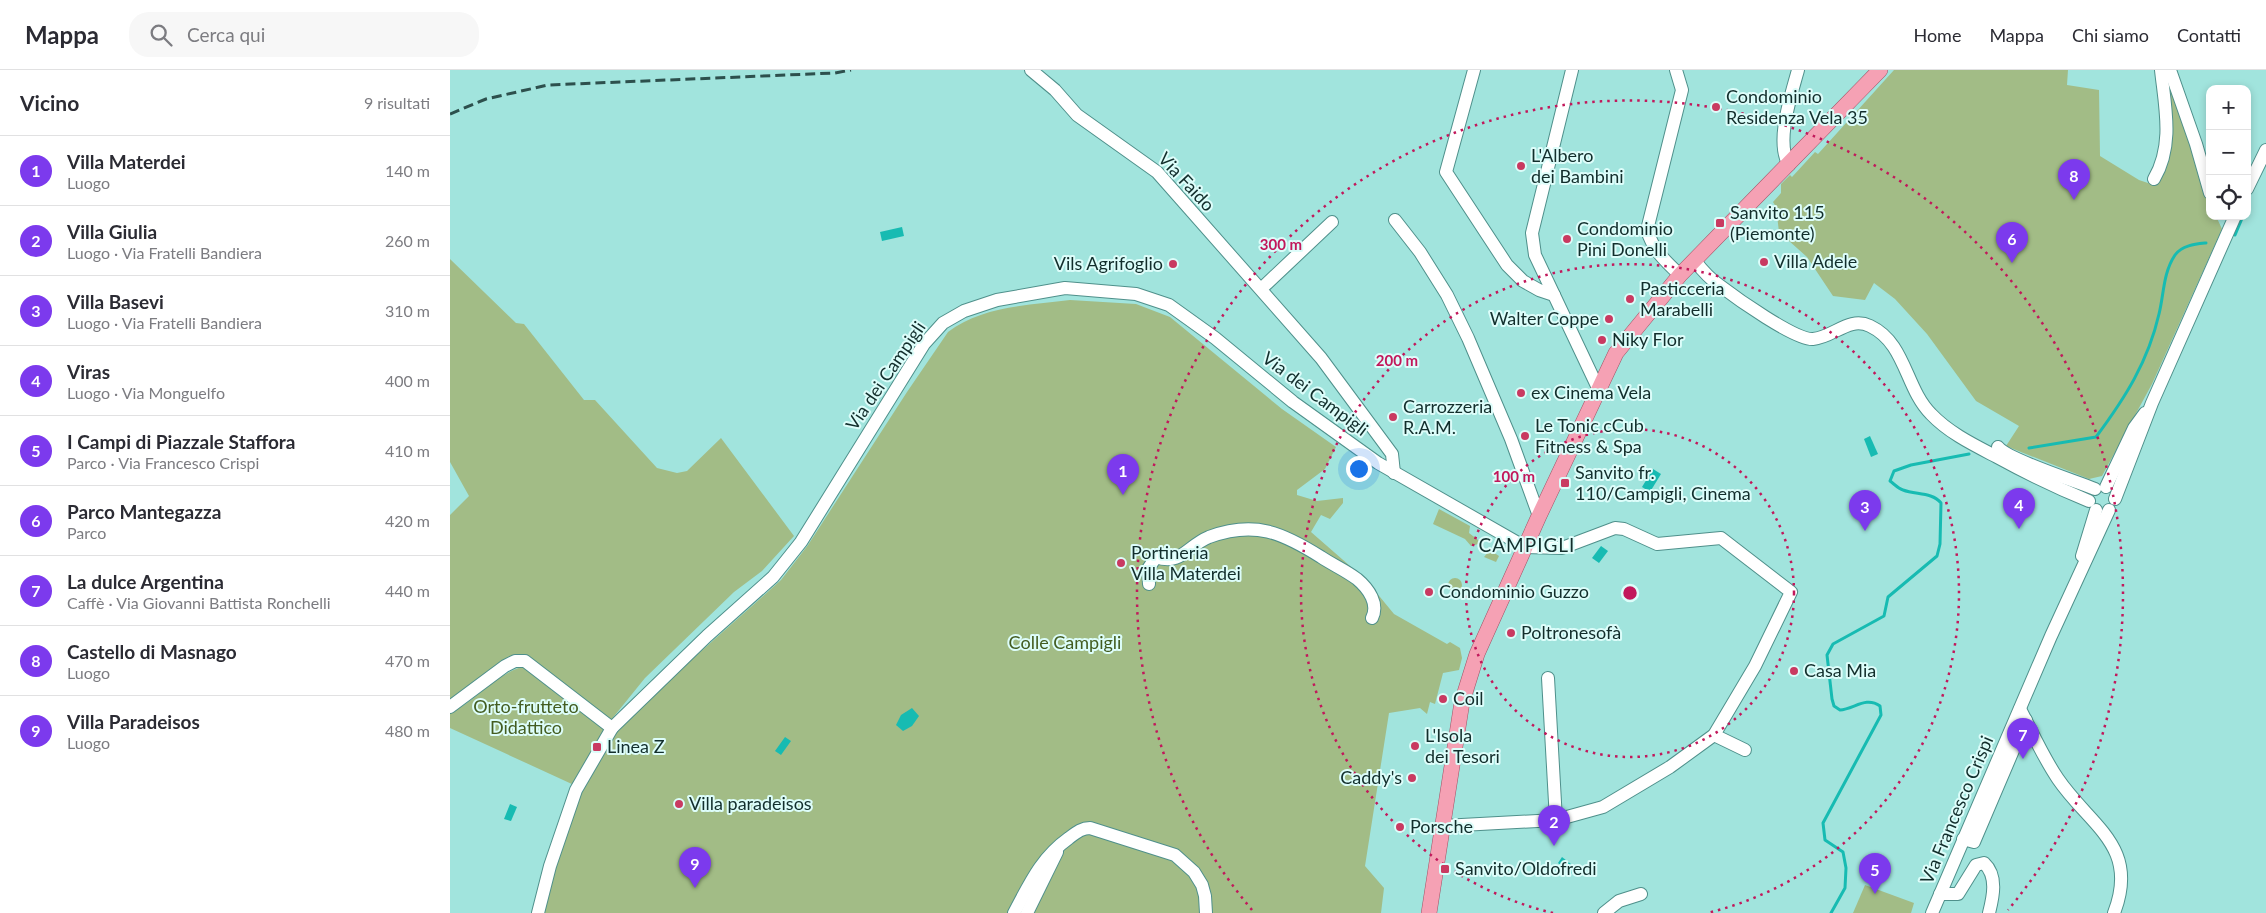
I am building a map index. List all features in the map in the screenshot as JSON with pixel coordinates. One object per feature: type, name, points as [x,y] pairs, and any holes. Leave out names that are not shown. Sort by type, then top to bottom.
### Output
[{"type":"main road","points":[[1429,913],[1465,689],[1477,654],[1525,547],[1598,388],[1616,354],[1680,275],[1880,70]]},
{"type":"street","name":"Via Faido","points":[[1031,70],[1055,90],[1077,115],[1155,171],[1321,358],[1392,454],[1394,473]]},
{"type":"street","points":[[1474,70],[1446,172],[1507,265],[1523,280],[1539,290],[1554,295]]},
{"type":"street","points":[[1572,70],[1532,233],[1535,255],[1598,388]]},
{"type":"street","points":[[1676,70],[1682,90],[1647,230],[1651,244],[1660,256],[1680,275]]},
{"type":"street","points":[[1789,165],[1783,156],[1782,143],[1798,70]]},
{"type":"street","points":[[2154,178],[2159,170],[2168,132],[2161,70]]},
{"type":"street","points":[[2170,70],[2206,178]]},
{"type":"street","points":[[2251,181],[2266,150]]},
{"type":"street","points":[[1395,220],[1429,266],[1447,295],[1464,329],[1510,439],[1539,516]]},
{"type":"street","name":"Via Francesco Crispi","points":[[1932,913],[2020,708],[2112,505],[2152,403],[2230,220]]},
{"type":"street","points":[[1261,289],[1332,222]]},
{"type":"street","points":[[1695,261],[1718,285],[1801,337],[1819,338],[1852,324],[1868,325],[1882,333],[1898,352],[1921,403],[1932,416],[1955,434],[1997,452],[2033,478],[2093,506],[2100,512],[2112,505],[2114,493],[2018,459],[2001,451],[1997,452]]},
{"type":"street","name":"Via dei Campigli","points":[[538,913],[550,866],[576,790],[612,728],[773,577],[787,561],[801,542],[924,344],[944,323],[964,311],[995,300],[1065,288],[1136,294],[1169,305],[1215,338],[1293,402],[1394,473],[1525,547]]},
{"type":"street","name":"Via Francesco Crispi","points":[[2100,488],[2134,428],[2152,403]]},
{"type":"street","points":[[2093,506],[2091,494],[2100,488]]},
{"type":"street","name":"Via Francesco Crispi","points":[[2076,583],[2093,506]]},
{"type":"street","points":[[1443,826],[1556,820],[1604,807],[1670,767],[1714,735],[1755,666],[1791,592],[1722,538],[1657,544],[1624,529],[1614,528],[1583,542],[1562,548],[1525,547]]},
{"type":"street","points":[[1149,584],[1148,569],[1156,557],[1165,560],[1175,560],[1184,552],[1208,538],[1235,530],[1266,531],[1288,537],[1344,569],[1362,584],[1373,600],[1375,612],[1372,618]]},
{"type":"street","points":[[450,707],[505,666],[515,661],[525,661],[612,728]]},
{"type":"street","points":[[1548,678],[1556,820]]},
{"type":"street","points":[[2020,708],[2058,779],[2102,828],[2120,861],[2121,896],[2114,913]]},
{"type":"street","points":[[1963,839],[1974,842],[2026,720]]},
{"type":"street","points":[[1714,735],[1745,750]]},
{"type":"street","points":[[1014,913],[1040,866],[1063,841],[1080,830],[1090,828],[1175,855],[1194,872],[1202,884],[1206,913]]},
{"type":"street","points":[[1027,913],[1063,841]]},
{"type":"street","points":[[1940,894],[1958,894],[1976,865],[1984,863],[1988,867],[1994,889],[1990,913]]},
{"type":"street","points":[[1604,913],[1619,901],[1641,894]]},
{"type":"green space","points":[[1894,70],[2068,70],[2067,85],[2099,90],[2100,156],[2139,180],[2154,185],[2157,182],[2167,70],[2206,192],[2206,220],[2218,220],[2222,229],[2152,384],[2102,476],[2089,479],[2006,446],[2019,426],[1976,401],[1927,334],[1895,299],[1874,283],[1865,300],[1833,296],[1807,257],[1779,232],[1776,207],[1773,202],[1781,193],[1781,184],[1790,175],[1792,177],[1815,152],[1818,154]]},
{"type":"green space","points":[[450,259],[516,323],[524,324],[584,400],[595,400],[657,468],[677,473],[687,471],[721,438],[794,536],[762,571],[734,592],[645,678],[611,720],[524,657],[450,701],[450,515],[469,496],[450,462]]},
{"type":"green space","name":"Colle Campigli","points":[[1070,300],[1136,304],[1170,317],[1282,409],[1336,447],[1325,469],[1297,490],[1297,495],[1317,501],[1343,498],[1343,503],[1330,519],[1321,515],[1311,532],[1366,580],[1394,614],[1447,644],[1450,642],[1460,648],[1462,658],[1459,670],[1443,673],[1435,704],[1430,702],[1427,714],[1420,708],[1389,713],[1365,866],[1384,888],[1381,913],[541,913],[579,791],[617,726],[781,580],[808,545],[948,332],[961,323],[975,317],[1006,308]]},
{"type":"green space","points":[[1439,509],[1470,526],[1469,533],[1482,543],[1471,546],[1465,539],[1433,524]]},
{"type":"green space","points":[[1490,550],[1499,556],[1496,562],[1484,557]]},
{"type":"green space","points":[[1452,578],[1458,578],[1462,585],[1458,592],[1452,592],[1448,588],[1448,582]]},
{"type":"green space","name":"Orto-frutteto Didattico","points":[[527,666],[609,725],[574,785],[450,728],[450,713],[460,708],[506,674]]},
{"type":"green space","points":[[1865,885],[1914,903],[1911,913],[1853,913]]},
{"type":"water","points":[[902,227],[904,236],[882,241],[880,232]]},
{"type":"water","points":[[1870,436],[1878,454],[1871,457],[1864,439]]},
{"type":"water","points":[[1653,469],[1661,474],[1650,492],[1642,487]]},
{"type":"water","points":[[1601,546],[1608,551],[1599,563],[1592,558]]},
{"type":"water","points":[[912,708],[919,716],[912,726],[903,731],[896,725],[901,715]]},
{"type":"water","points":[[785,737],[791,741],[781,755],[775,751]]},
{"type":"water","points":[[510,804],[517,807],[511,821],[504,819]]},
{"type":"water","points":[[1562,857],[1576,868],[1571,874],[1558,863]]},
{"type":"waterway","points":[[2235,235],[2241,220]]},
{"type":"waterway","points":[[2029,448],[2096,437],[2126,394],[2149,348],[2171,262],[2181,249],[2206,243]]},
{"type":"waterway","points":[[1831,913],[1845,888],[1846,868],[1843,852],[1825,840],[1823,823],[1881,715],[1880,706],[1870,702],[1840,710],[1834,706],[1827,655],[1833,644],[1884,616],[1888,597],[1937,556],[1940,544],[1941,503],[1933,497],[1898,488],[1890,481],[1894,471],[1911,465],[1969,454]]},
{"type":"railway","points":[[450,114],[486,99],[548,85],[835,73],[851,70]]},
{"type":"place","name":"Condominio Residenza Vela 35","points":[[1716,107]]},
{"type":"place","name":"L'Albero dei Bambini","points":[[1521,166]]},
{"type":"place","name":"Castello di Masnago","points":[[2074,200]]},
{"type":"place","name":"Sanvito 115 (Piemonte)","points":[[1720,223]]},
{"type":"place","name":"Condominio Pini Donelli","points":[[1567,239]]},
{"type":"place","name":"Villa Adele","points":[[1764,262]]},
{"type":"place","name":"Parco Mantegazza","points":[[2012,263]]},
{"type":"place","name":"Vils Agrifoglio","points":[[1173,264]]},
{"type":"place","name":"Pasticceria Marabelli","points":[[1630,299]]},
{"type":"place","name":"Walter Coppe","points":[[1609,319]]},
{"type":"place","name":"Niky Flor","points":[[1602,340]]},
{"type":"place","name":"ex Cinema Vela","points":[[1521,393]]},
{"type":"place","name":"Carrozzeria R.A.M.","points":[[1393,417]]},
{"type":"place","name":"Le Tonic cCub Fitness & Spa","points":[[1525,436]]},
{"type":"place","name":"Sanvito fr. 110/Campigli, Cinema","points":[[1565,483]]},
{"type":"place","name":"Villa Materdei","points":[[1123,495]]},
{"type":"place","name":"Viras","points":[[2019,529]]},
{"type":"place","name":"Villa Basevi","points":[[1865,531]]},
{"type":"place","name":"Portineria Villa Materdei","points":[[1121,563]]},
{"type":"place","name":"Condominio Guzzo","points":[[1429,592]]},
{"type":"place","name":"Poltronesofà","points":[[1511,633]]},
{"type":"place","name":"Casa Mia","points":[[1794,671]]},
{"type":"place","name":"Coil","points":[[1443,699]]},
{"type":"place","name":"L'Isola dei Tesori","points":[[1415,746]]},
{"type":"place","name":"Linea Z","points":[[597,747]]},
{"type":"place","name":"La dulce Argentina","points":[[2023,759]]},
{"type":"place","name":"Caddy's","points":[[1412,778]]},
{"type":"place","name":"Villa paradeisos","points":[[679,804]]},
{"type":"place","name":"Porsche","points":[[1400,827]]},
{"type":"place","name":"Villa Giulia","points":[[1554,846]]},
{"type":"place","name":"Sanvito/Oldofredi","points":[[1445,869]]},
{"type":"place","name":"Villa Paradeisos","points":[[695,888]]},
{"type":"place","name":"I Campi di Piazzale Staffora","points":[[1875,894]]},
{"type":"district","name":"CAMPIGLI","points":[[1527,545]]}]
